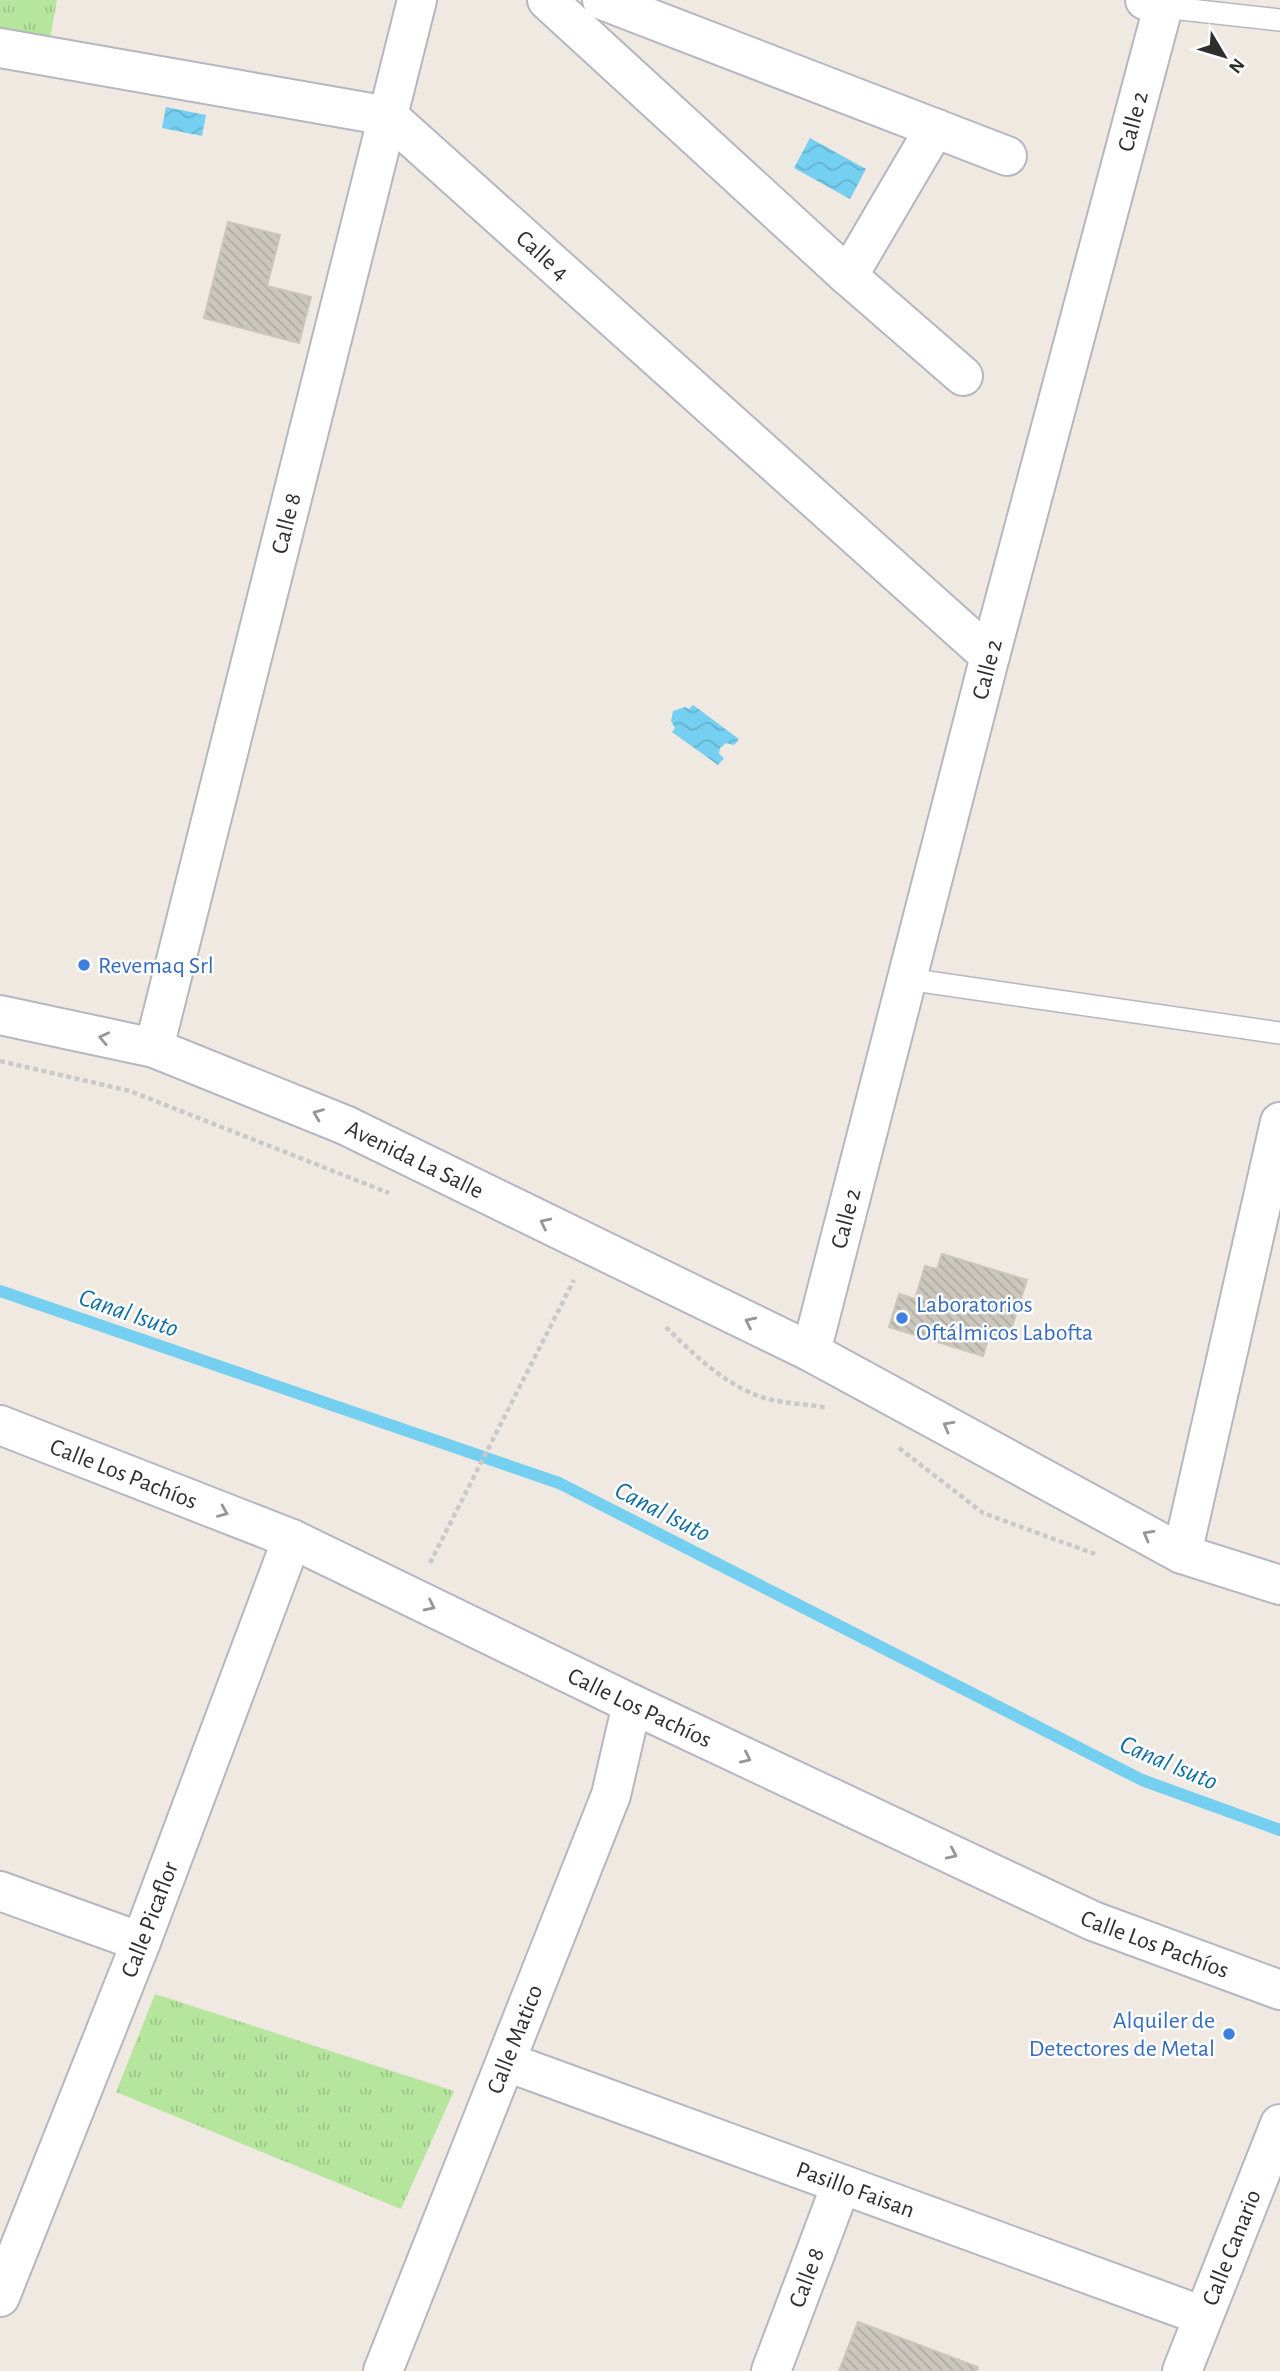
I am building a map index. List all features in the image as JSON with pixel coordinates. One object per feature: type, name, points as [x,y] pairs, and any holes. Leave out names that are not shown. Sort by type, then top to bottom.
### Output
[{"type":"street","name":"Calle 8","points":[[154,1048],[417,0]]},
{"type":"street","points":[[547,0],[848,276],[963,376]]},
{"type":"street","points":[[602,0],[1007,156]]},
{"type":"street","name":"Calle 2","points":[[811,1352],[1157,2]]},
{"type":"street","points":[[0,48],[388,117]]},
{"type":"street","name":"Calle 4","points":[[388,117],[990,656]]},
{"type":"street","points":[[848,276],[935,128]]},
{"type":"street","name":"Avenida La Salle","points":[[0,1015],[154,1048],[345,1125],[811,1352],[1182,1554],[1280,1585]]},
{"type":"street","points":[[1182,1554],[1280,1122]]},
{"type":"street","name":"Calle Los Pachíos","points":[[0,1425],[292,1539],[632,1704],[1093,1921],[1280,1990]]},
{"type":"street","name":"Calle Picaflor","points":[[0,2297],[141,1942],[292,1539]]},
{"type":"street","name":"Calle Matico","points":[[383,2371],[611,1795],[632,1704]]},
{"type":"street","points":[[0,1891],[141,1942]]},
{"type":"street","name":"Pasillo Faisan","points":[[507,2062],[1203,2316]]},
{"type":"street","name":"Calle Canario","points":[[1182,2371],[1280,2124]]},
{"type":"street","name":"Calle 8","points":[[771,2371],[841,2185]]},
{"type":"lane","points":[[1157,2],[1280,20]]},
{"type":"lane","points":[[907,979],[1280,1033]]},
{"type":"path","points":[[0,1061],[130,1091],[393,1195]]},
{"type":"path","points":[[434,1554],[592,1245]]},
{"type":"path","points":[[662,1323],[700,1361],[742,1387],[769,1399],[839,1410]]},
{"type":"path","points":[[897,1446],[983,1513],[1099,1556]]},
{"type":"green space","points":[[0,0],[57,0],[49,43],[0,33]]},
{"type":"green space","points":[[155,1994],[454,2091],[401,2209],[116,2092]]},
{"type":"water","points":[[166,107],[206,115],[202,136],[162,128]]},
{"type":"water","points":[[810,138],[866,169],[850,199],[794,168]]},
{"type":"water","points":[[693,705],[739,739],[734,745],[726,743],[720,748],[719,754],[724,758],[718,765],[672,732],[675,728],[671,721],[673,711],[685,707],[689,709]]},
{"type":"building","points":[[228,222],[280,235],[267,286],[311,297],[299,343],[204,318]]},
{"type":"building","points":[[942,1254],[1027,1280],[1008,1339],[990,1333],[983,1356],[889,1327],[899,1294],[915,1299],[925,1266],[937,1269]]},
{"type":"building","points":[[858,2322],[978,2367],[977,2371],[839,2371]]},
{"type":"waterway","name":"Canal Isuto","points":[[0,1291],[559,1483],[1142,1780],[1280,1830]]},
{"type":"place","name":"Revemaq Srl","points":[[84,965]]},
{"type":"place","name":"Laboratorios Oftálmicos Labofta","points":[[902,1318]]},
{"type":"place","name":"Alquiler de Detectores de Metal","points":[[1229,2034]]}]
